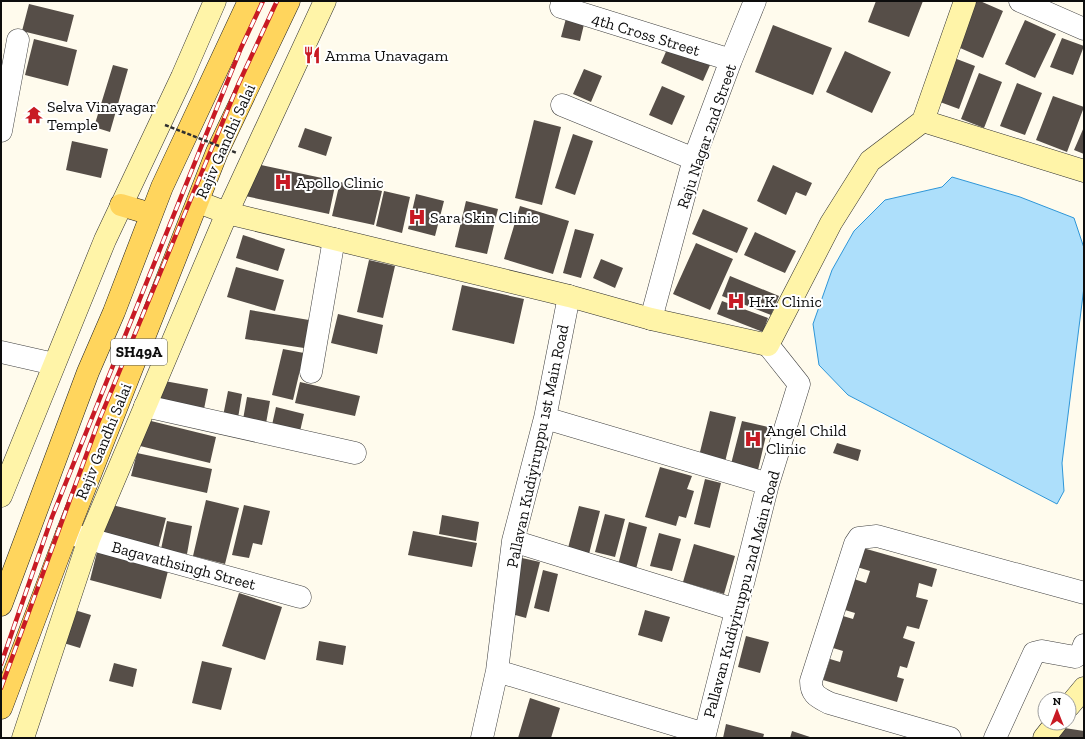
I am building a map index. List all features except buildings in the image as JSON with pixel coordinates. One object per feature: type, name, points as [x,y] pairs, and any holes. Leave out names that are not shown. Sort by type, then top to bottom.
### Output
[{"type":"main road","name":"SH49A","points":[[1,605],[88,372],[114,312],[162,187],[249,1]]},
{"type":"main road","name":"Rajiv Gandhi Salai","points":[[1,708],[67,533],[217,152],[289,1]]},
{"type":"main road","points":[[121,205],[151,214]]},
{"type":"street","points":[[1,496],[54,364],[121,205],[182,77],[215,1]]},
{"type":"street","points":[[23,738],[89,539],[227,213],[325,1]]},
{"type":"street","name":"Raju Nagar 2nd Street","points":[[651,319],[694,160],[731,60],[755,1]]},
{"type":"street","points":[[198,202],[227,213],[569,296],[651,319],[768,345],[831,223],[870,161],[923,121],[965,1]]},
{"type":"street","points":[[1020,1],[1084,29]]},
{"type":"street","name":"4th Cross Street","points":[[562,4],[731,60]]},
{"type":"street","points":[[1,130],[18,40]]},
{"type":"street","points":[[562,105],[694,160]]},
{"type":"street","points":[[923,121],[1084,171]]},
{"type":"street","points":[[312,372],[334,239]]},
{"type":"street","name":"Pallavan Kudiyiruppu 1st Main Road","points":[[482,738],[497,671],[513,541],[545,418],[569,296]]},
{"type":"street","name":"Pallavan Kudiyiruppu 2nd Main Road","points":[[704,736],[768,484],[799,384],[768,345]]},
{"type":"street","points":[[1,352],[54,364]]},
{"type":"street","points":[[145,406],[355,453]]},
{"type":"street","points":[[545,418],[768,484]]},
{"type":"street","name":"Bagavathsingh Street","points":[[67,533],[300,597]]},
{"type":"street","points":[[950,738],[829,703],[815,695],[811,688],[811,681],[855,544],[859,538],[877,536],[1084,593]]},
{"type":"street","points":[[513,541],[736,610]]},
{"type":"street","points":[[995,738],[1034,653],[1042,651],[1075,657],[1081,653],[1084,645]]},
{"type":"street","points":[[497,671],[704,736]]},
{"type":"street","points":[[1077,696],[1084,688]]},
{"type":"path","points":[[165,125],[236,153]]},
{"type":"water","points":[[952,177],[1020,197],[1074,218],[1084,248],[1084,287],[1062,463],[1064,491],[1057,504],[848,395],[819,365],[813,324],[832,270],[854,231],[885,200],[942,187]]},
{"type":"railway","points":[[1,664],[52,517],[241,48],[263,1]]},
{"type":"railway","points":[[1,688],[98,423],[238,85],[277,1]]},
{"type":"place","name":"Amma Unavagam","points":[[312,55]]},
{"type":"place","name":"Selva Vinayagar Temple","points":[[34,115]]},
{"type":"place","name":"Apollo Clinic","points":[[283,182]]},
{"type":"place","name":"Sara Skin Clinic","points":[[417,217]]},
{"type":"place","name":"H.K. Clinic","points":[[736,301]]},
{"type":"place","name":"Angel Child Clinic","points":[[753,439]]}]
